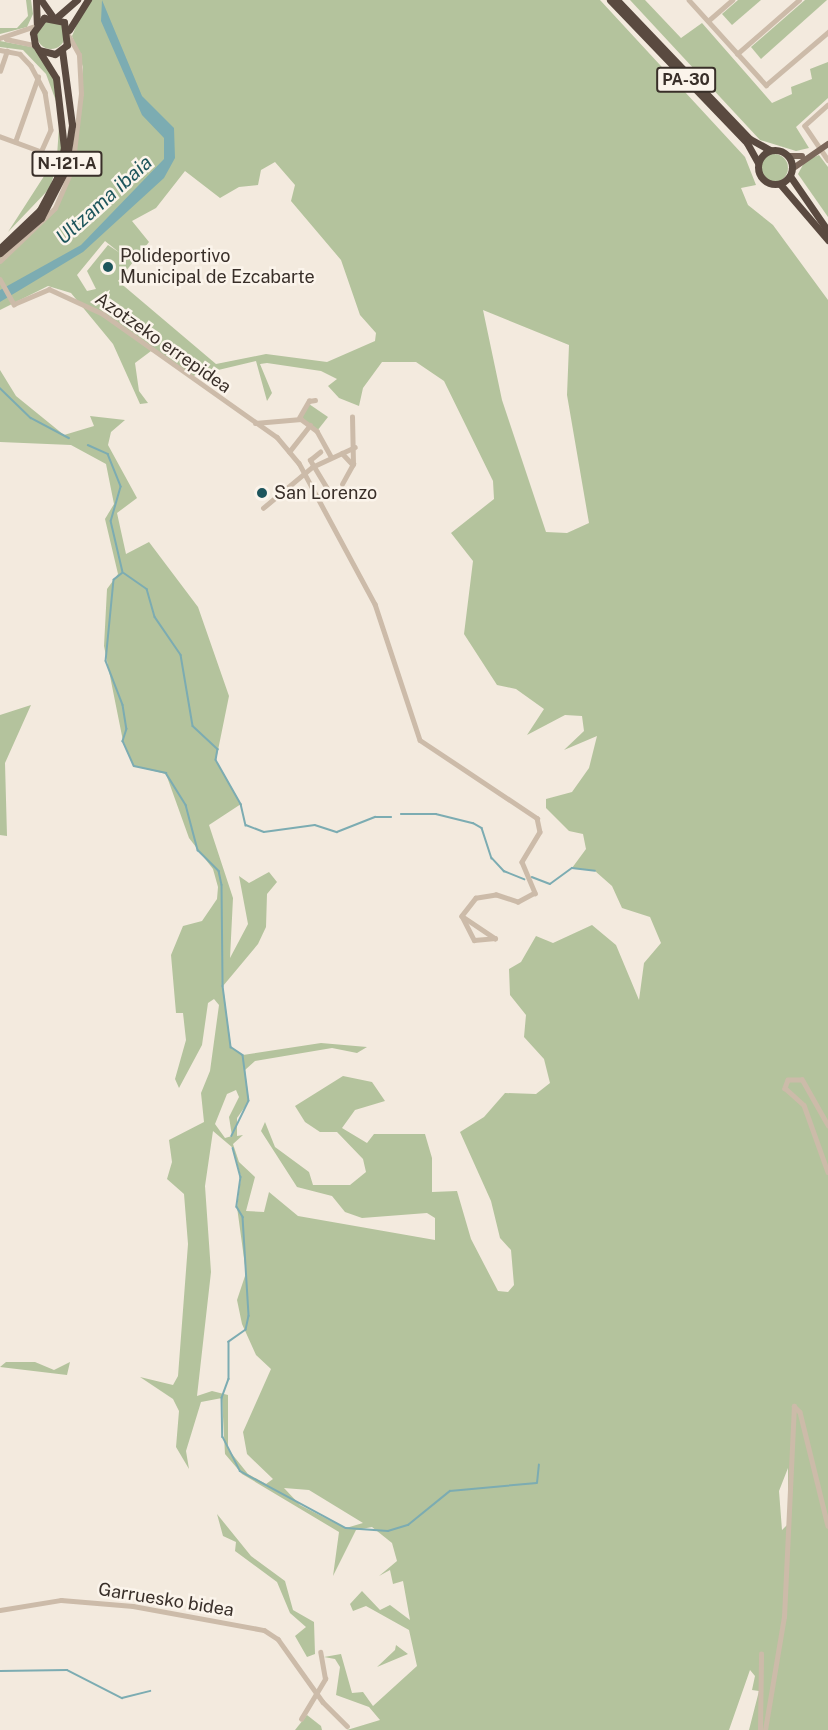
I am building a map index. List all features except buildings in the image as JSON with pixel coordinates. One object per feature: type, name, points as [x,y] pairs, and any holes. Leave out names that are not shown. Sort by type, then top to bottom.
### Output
[{"type":"highway","points":[[36,0],[37,48],[64,48],[88,0]]},
{"type":"highway","points":[[41,0],[69,34]]},
{"type":"highway","points":[[36,24],[54,17],[77,0]]},
{"type":"highway","name":"PA-30","points":[[610,0],[747,143],[758,163],[761,178],[780,184],[828,240]]},
{"type":"highway","name":"PA-30","points":[[617,0],[750,139],[770,150],[788,156]]},
{"type":"highway","name":"N-121-A","points":[[0,245],[37,214],[57,178],[65,126],[56,78],[37,48]]},
{"type":"highway","name":"N-121-A","points":[[0,254],[41,218],[66,171],[72,125],[64,48]]},
{"type":"highway","points":[[758,163],[770,150]]},
{"type":"highway","points":[[788,156],[791,172],[828,231]]},
{"type":"highway","points":[[780,184],[791,172]]},
{"type":"main road","points":[[791,172],[806,156],[828,144]]},
{"type":"main road","points":[[788,156],[806,156]]},
{"type":"street","points":[[689,0],[766,85],[828,32]]},
{"type":"street","points":[[708,21],[732,0]]},
{"type":"street","points":[[737,54],[799,0]]},
{"type":"street","points":[[0,39],[36,24]]},
{"type":"street","points":[[0,261],[46,218],[68,182],[80,121],[78,49],[69,34]]},
{"type":"street","points":[[0,39],[8,39],[37,48]]},
{"type":"street","points":[[64,48],[78,49]]},
{"type":"street","points":[[0,50],[26,59],[38,77],[51,120],[50,142],[41,152],[0,137]]},
{"type":"street","points":[[0,71],[7,51]]},
{"type":"street","points":[[15,142],[38,77]]},
{"type":"street","points":[[828,105],[805,126],[828,160]]},
{"type":"street","name":"Azotzeko errepidea","points":[[0,280],[9,297],[18,304],[50,289],[90,307],[284,445],[306,472],[335,539],[375,604],[420,740],[535,813],[540,832],[522,862],[536,893],[511,900],[496,895],[476,898],[462,916]]},
{"type":"street","points":[[299,418],[309,401],[315,400]]},
{"type":"street","points":[[342,484],[353,465],[355,447],[352,417]]},
{"type":"street","points":[[255,423],[299,418],[310,425],[331,456]]},
{"type":"street","points":[[290,452],[310,425]]},
{"type":"street","points":[[263,507],[312,466],[355,447]]},
{"type":"street","points":[[317,498],[329,492],[310,460],[320,452]]},
{"type":"street","points":[[342,453],[353,465]]},
{"type":"street","points":[[462,916],[495,938],[481,944],[468,937],[462,916]]},
{"type":"street","points":[[828,1126],[802,1080],[788,1080],[785,1088],[804,1105],[828,1172]]},
{"type":"street","points":[[765,1730],[784,1617],[794,1406],[800,1412],[828,1526]]},
{"type":"street","name":"Garruesko bidea","points":[[0,1610],[61,1600],[133,1606],[264,1630],[278,1639],[347,1726]]},
{"type":"street","points":[[301,1719],[326,1674],[320,1652]]},
{"type":"street","points":[[760,1730],[761,1654]]},
{"type":"green space","points":[[26,0],[31,0],[33,14],[27,27],[0,34],[0,28],[17,28],[28,16]]},
{"type":"green space","points":[[87,0],[600,0],[745,157],[756,185],[741,188],[748,205],[773,225],[828,300],[828,1730],[749,1730],[759,1691],[752,1690],[755,1676],[750,1670],[729,1730],[347,1730],[380,1720],[369,1707],[336,1695],[340,1667],[335,1659],[324,1657],[341,1654],[352,1693],[363,1692],[373,1706],[417,1666],[409,1630],[366,1606],[353,1611],[350,1604],[362,1591],[380,1610],[390,1605],[410,1620],[403,1581],[393,1584],[390,1570],[379,1576],[397,1561],[392,1543],[372,1527],[356,1530],[333,1576],[339,1532],[242,1474],[225,1454],[222,1398],[201,1402],[186,1451],[189,1469],[176,1447],[179,1411],[173,1399],[140,1377],[173,1385],[178,1376],[188,1244],[184,1194],[167,1179],[172,1162],[169,1140],[204,1122],[201,1093],[210,1071],[219,1005],[214,999],[208,1003],[202,1045],[179,1088],[175,1079],[186,1040],[183,1013],[176,1013],[171,955],[183,926],[202,921],[217,899],[218,887],[213,869],[189,838],[166,774],[134,766],[123,741],[104,646],[107,589],[118,574],[105,519],[114,504],[106,464],[71,445],[0,442],[0,370],[16,396],[64,435],[94,426],[90,416],[125,420],[111,432],[108,445],[137,498],[117,513],[126,554],[149,542],[198,607],[229,696],[216,760],[241,804],[209,825],[233,898],[230,958],[248,924],[239,876],[249,883],[269,872],[277,882],[267,894],[266,927],[258,944],[223,986],[231,1047],[243,1055],[321,1043],[367,1047],[357,1053],[332,1048],[255,1061],[245,1070],[249,1101],[237,1118],[237,1136],[243,1135],[233,1144],[239,1162],[255,1177],[246,1211],[264,1212],[269,1192],[298,1216],[435,1240],[435,1218],[427,1213],[362,1218],[345,1212],[332,1196],[297,1187],[261,1131],[265,1122],[275,1147],[309,1172],[313,1185],[350,1185],[366,1172],[363,1159],[337,1132],[320,1132],[305,1122],[295,1106],[343,1076],[372,1082],[385,1101],[355,1110],[342,1128],[367,1143],[374,1134],[425,1134],[432,1158],[432,1192],[457,1191],[471,1239],[498,1291],[508,1292],[514,1285],[511,1250],[500,1238],[491,1201],[460,1132],[484,1117],[505,1093],[536,1094],[550,1083],[544,1059],[524,1037],[526,1015],[510,995],[509,969],[521,962],[536,936],[553,943],[592,925],[616,945],[639,1000],[644,963],[661,943],[650,917],[622,908],[612,886],[595,871],[572,868],[586,849],[583,834],[569,831],[546,808],[546,799],[572,792],[589,768],[597,736],[564,750],[584,731],[582,716],[565,715],[527,735],[544,709],[516,689],[497,685],[464,634],[473,561],[451,533],[494,499],[493,481],[444,381],[416,362],[382,362],[363,388],[359,406],[339,398],[328,386],[337,379],[321,371],[267,363],[260,364],[272,393],[267,401],[256,361],[193,376],[151,351],[135,363],[139,391],[148,403],[140,404],[113,344],[71,293],[48,286],[0,310],[0,253],[55,208],[74,168],[83,67],[72,36]],"holes":[[[275,162],[295,185],[291,201],[341,260],[360,315],[376,333],[375,341],[327,362],[266,354],[216,364],[118,281],[149,242],[132,221],[156,208],[185,171],[220,198],[239,187],[258,185],[261,170]],[[105,241],[120,253],[108,245],[87,271],[96,289],[87,291],[77,275]],[[483,310],[569,345],[567,395],[589,523],[567,533],[546,532],[502,400]],[[236,1090],[239,1097],[229,1117],[232,1136],[225,1138],[215,1124],[227,1094]],[[213,1131],[233,1148],[241,1177],[237,1207],[246,1273],[237,1300],[242,1324],[256,1355],[271,1369],[243,1432],[247,1454],[273,1479],[266,1484],[248,1474],[228,1449],[228,1395],[212,1391],[197,1396],[211,1272],[205,1186]],[[788,1468],[788,1524],[782,1530],[779,1491]],[[284,1488],[309,1490],[363,1523],[346,1528],[300,1505]]]},
{"type":"green space","points":[[630,0],[645,0],[681,38],[702,23],[772,103],[792,94],[791,87],[812,79],[810,69],[828,62],[828,98],[796,127],[809,148],[796,151],[760,140]]},
{"type":"green space","points":[[738,0],[761,0],[732,25],[722,14]]},
{"type":"green space","points":[[805,0],[827,0],[761,59],[751,47]]},
{"type":"green space","points":[[51,21],[61,25],[65,35],[61,45],[51,49],[41,45],[37,35],[41,25]]},
{"type":"green space","points":[[0,41],[32,47],[51,68],[62,113],[63,143],[50,188],[8,232],[57,156],[60,112],[46,74],[23,50],[0,47]]},
{"type":"green space","points":[[774,154],[784,158],[788,168],[784,178],[774,182],[764,178],[760,168],[764,158]]},
{"type":"green space","points":[[819,155],[828,167],[828,217],[798,174],[805,161]]},
{"type":"green space","points":[[309,404],[328,417],[317,431],[301,419]]},
{"type":"green space","points":[[31,705],[5,763],[7,836],[0,835],[0,715]]},
{"type":"green space","points":[[6,1362],[35,1362],[54,1370],[70,1362],[67,1375],[0,1367]]},
{"type":"green space","points":[[217,1514],[251,1556],[285,1581],[293,1610],[314,1622],[315,1654],[307,1657],[295,1636],[306,1627],[290,1613],[277,1582],[235,1551],[236,1542],[223,1536]]},
{"type":"green space","points":[[396,1645],[408,1654],[377,1667],[395,1650]]},
{"type":"green space","points":[[307,1715],[321,1726],[322,1730],[295,1730]]},
{"type":"water","points":[[102,0],[142,96],[174,128],[175,158],[164,178],[83,252],[0,302],[0,290],[81,245],[164,159],[164,138],[142,115],[101,21]]},
{"type":"waterway","points":[[0,388],[31,418],[69,438]]},
{"type":"waterway","points":[[88,445],[108,454],[121,487],[111,521],[123,572]]},
{"type":"waterway","points":[[123,573],[114,580],[106,661],[123,705],[127,729],[123,741],[134,766],[166,773],[186,805],[198,850],[219,871],[222,885],[223,986],[231,1047],[243,1055],[249,1101],[232,1136]]},
{"type":"waterway","points":[[124,573],[147,589],[155,617],[181,655],[193,726],[218,749],[216,760],[241,804],[246,825],[264,832],[315,825],[337,832],[375,817],[391,817]]},
{"type":"waterway","points":[[401,814],[436,814],[473,823],[482,828],[492,858],[504,871],[524,879]]},
{"type":"waterway","points":[[532,877],[550,884],[572,868],[595,871]]},
{"type":"waterway","points":[[233,1148],[241,1177],[237,1207],[243,1217],[249,1316],[246,1330],[229,1342],[229,1379],[222,1398],[223,1437],[240,1471],[346,1528],[388,1531],[408,1525],[450,1491],[537,1483],[539,1465]]},
{"type":"waterway","points":[[0,1671],[67,1670],[122,1698],[150,1691]]},
{"type":"place","name":"Polideportivo Municipal de Ezcabarte","points":[[108,267]]},
{"type":"place","name":"San Lorenzo","points":[[262,493]]},
{"type":"water label","name":"Ultzama ibaia","points":[[104,200]]}]
